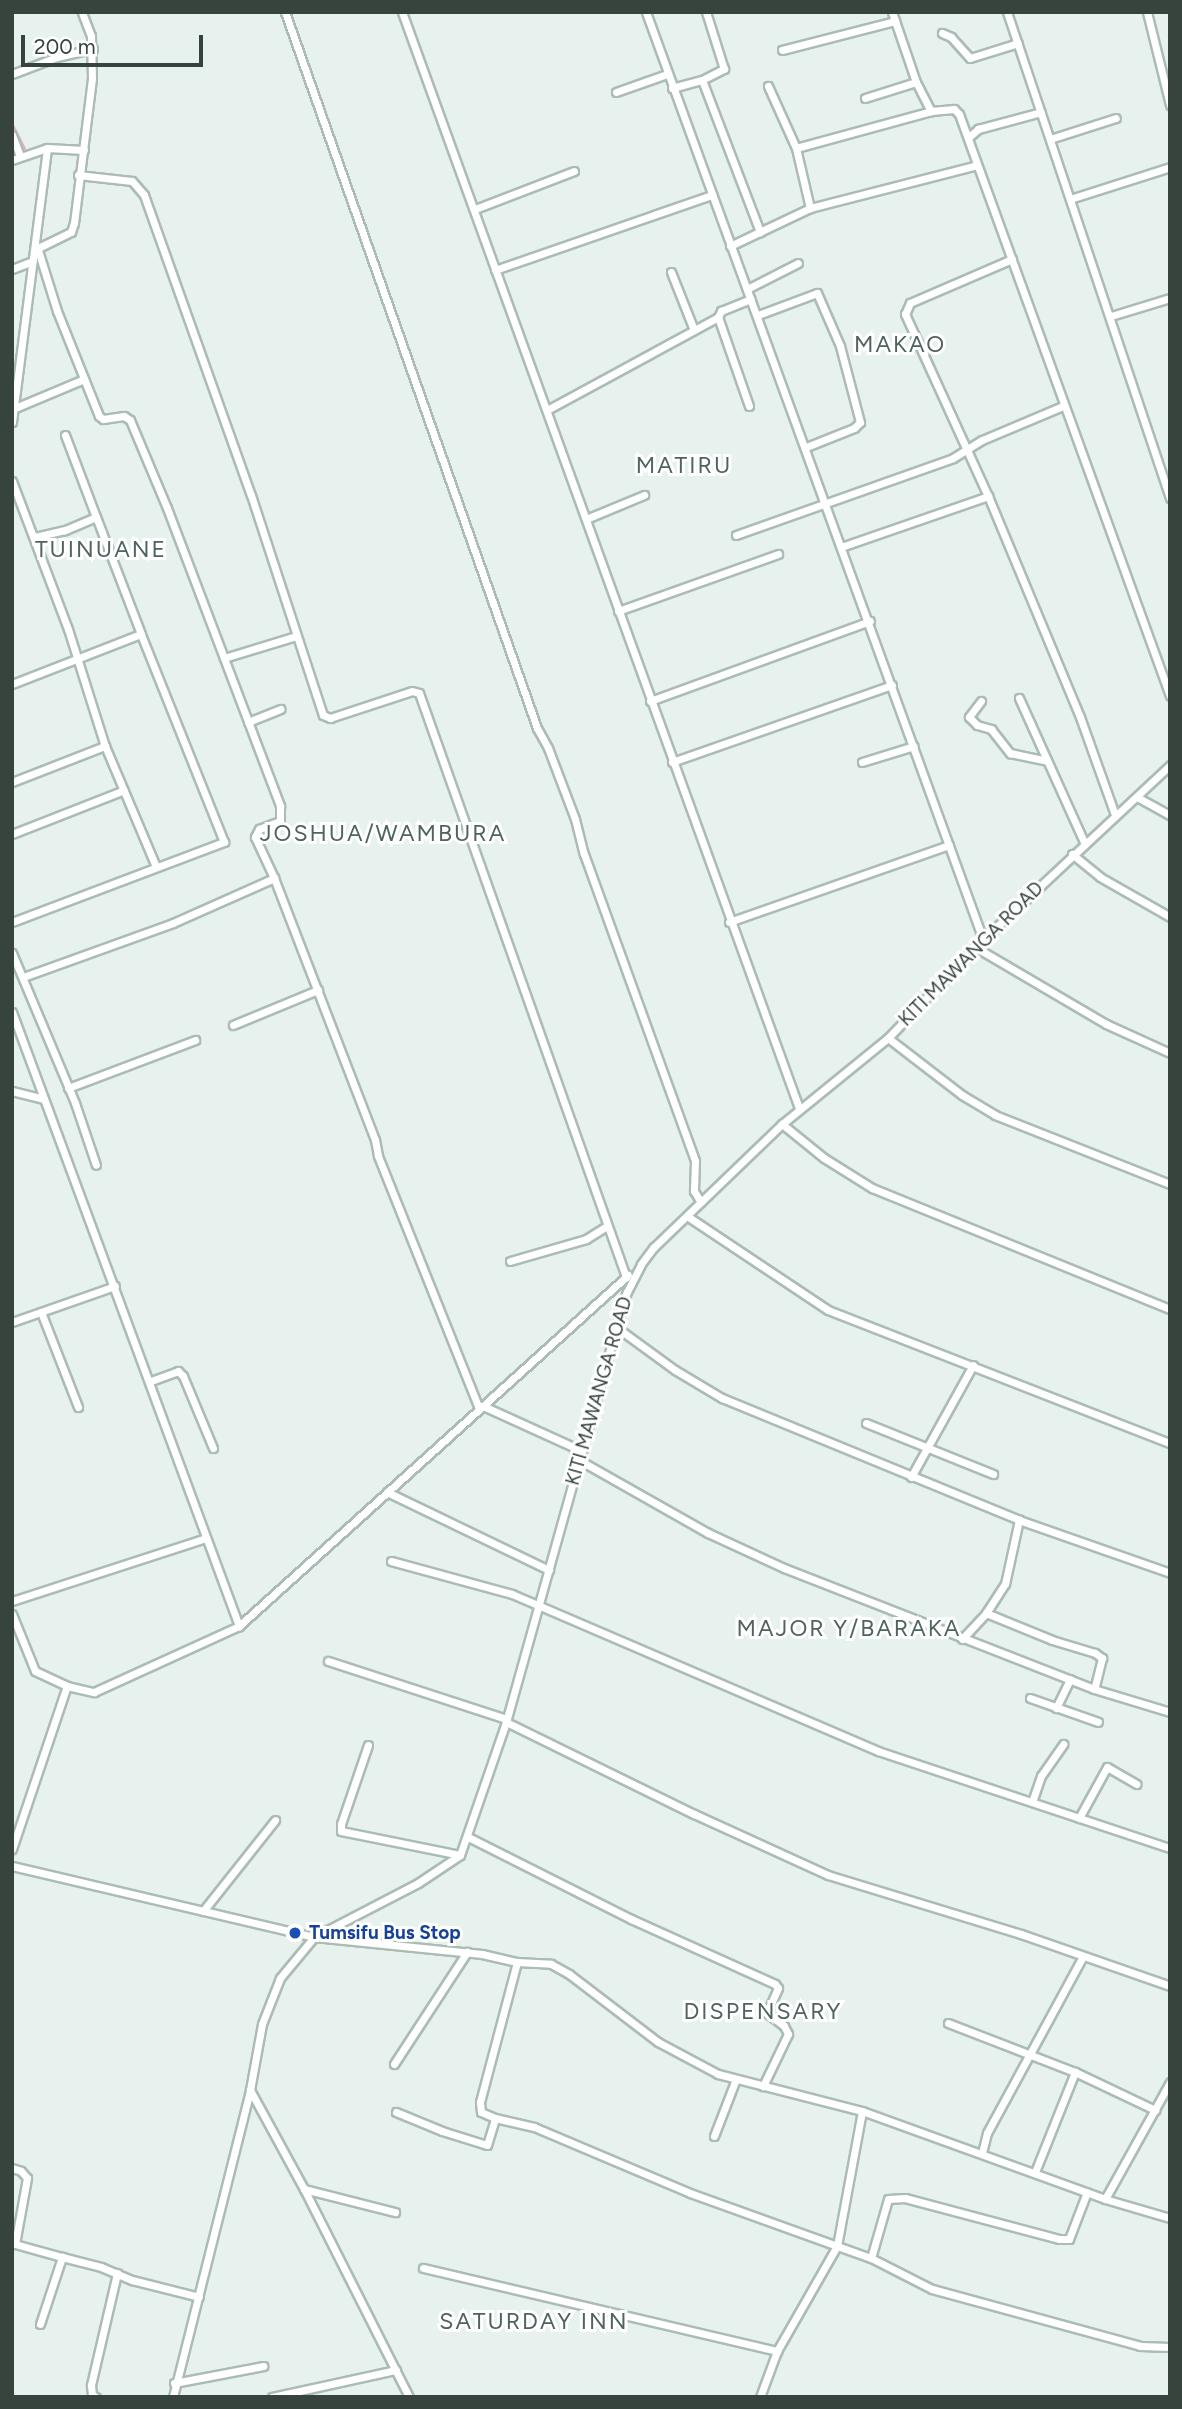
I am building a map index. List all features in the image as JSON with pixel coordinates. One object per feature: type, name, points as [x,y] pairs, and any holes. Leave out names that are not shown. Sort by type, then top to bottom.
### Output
[{"type":"street","points":[[12,269],[30,260],[37,250],[71,232],[78,174],[84,150],[93,49],[82,12]]},
{"type":"street","points":[[285,12],[537,728],[548,748],[575,819],[583,854],[695,1161],[694,1191],[701,1202]]},
{"type":"street","points":[[402,12],[548,410],[566,469],[671,762],[799,1108]]},
{"type":"street","points":[[646,12],[870,621],[984,942]]},
{"type":"street","points":[[672,88],[702,80],[724,69],[706,12]]},
{"type":"street","points":[[892,12],[916,82],[931,111]]},
{"type":"street","points":[[1007,12],[1111,316],[1146,436],[1170,498]]},
{"type":"street","points":[[1147,12],[1170,105]]},
{"type":"street","points":[[782,50],[895,21]]},
{"type":"street","points":[[942,33],[951,37],[970,58],[1018,43]]},
{"type":"street","points":[[12,74],[57,57],[93,49]]},
{"type":"street","points":[[616,92],[667,74]]},
{"type":"street","points":[[702,80],[760,232]]},
{"type":"street","points":[[865,98],[916,82]]},
{"type":"street","points":[[768,86],[796,148],[810,208]]},
{"type":"street","points":[[796,148],[931,111],[954,109],[970,136],[977,165],[1063,407],[1170,696]]},
{"type":"street","points":[[970,136],[978,129],[1041,112]]},
{"type":"street","points":[[1051,139],[1116,118]]},
{"type":"street","points":[[12,135],[16,158],[47,148],[84,150]]},
{"type":"street","points":[[47,148],[37,250],[40,263],[99,416],[103,419],[124,416],[132,422],[224,658],[280,806],[280,821],[259,829],[255,837],[318,990],[375,1140],[378,1156],[481,1408],[582,1451]]},
{"type":"street","points":[[730,246],[810,208],[977,165]]},
{"type":"street","points":[[1070,199],[1170,167]]},
{"type":"street","points":[[475,209],[574,171]]},
{"type":"street","points":[[78,174],[132,181],[144,195],[251,495],[321,709],[327,717],[412,691],[419,693],[626,1277]]},
{"type":"street","points":[[495,270],[712,195]]},
{"type":"street","points":[[1012,259],[910,303],[905,310],[988,496],[1085,730],[1115,815]]},
{"type":"street","points":[[30,260],[40,263]]},
{"type":"street","points":[[12,422],[30,260]]},
{"type":"street","points":[[747,289],[798,263]]},
{"type":"street","points":[[671,272],[694,330]]},
{"type":"street","points":[[758,315],[817,293],[840,346],[860,422],[854,428],[806,447]]},
{"type":"street","points":[[1111,316],[1170,298]]},
{"type":"street","points":[[548,410],[718,317],[721,311],[751,299]]},
{"type":"street","points":[[718,317],[749,406]]},
{"type":"street","points":[[15,408],[84,379]]},
{"type":"street","points":[[736,536],[824,502],[953,458],[1063,407]]},
{"type":"street","points":[[12,922],[224,842],[65,435]]},
{"type":"street","points":[[12,481],[34,537],[105,746],[156,867]]},
{"type":"street","points":[[586,519],[644,495]]},
{"type":"street","points":[[841,547],[988,496]]},
{"type":"street","points":[[34,537],[65,530],[96,517]]},
{"type":"street","points":[[618,611],[778,554]]},
{"type":"street","points":[[650,701],[870,621]]},
{"type":"street","points":[[12,684],[141,634]]},
{"type":"street","points":[[224,658],[296,636]]},
{"type":"street","points":[[671,762],[892,685]]},
{"type":"street","points":[[1019,698],[1085,845]]},
{"type":"street","points":[[981,701],[969,717],[976,725],[991,729],[1010,753],[1047,761]]},
{"type":"street","points":[[248,722],[281,709]]},
{"type":"street","points":[[12,782],[105,746]]},
{"type":"street","points":[[862,762],[914,746]]},
{"type":"street","name":"KITI MAWANGA ROAD","points":[[460,1855],[506,1720],[616,1327],[627,1292],[640,1264],[799,1108],[888,1038],[975,947],[984,942],[1115,815],[1166,773],[1170,765]]},
{"type":"street","points":[[12,834],[124,790]]},
{"type":"street","points":[[1137,797],[1170,815]]},
{"type":"street","points":[[729,922],[949,845]]},
{"type":"street","points":[[1072,855],[1100,877],[1170,916]]},
{"type":"street","points":[[23,976],[173,923],[274,878]]},
{"type":"street","points":[[975,947],[1106,1024],[1170,1053]]},
{"type":"street","points":[[12,953],[68,1088],[96,1165]]},
{"type":"street","points":[[233,1025],[318,990]]},
{"type":"street","points":[[12,1012],[151,1381],[239,1626]]},
{"type":"street","points":[[888,1038],[962,1096],[995,1115],[1170,1184]]},
{"type":"street","points":[[68,1088],[195,1040]]},
{"type":"street","points":[[12,1090],[44,1099]]},
{"type":"street","points":[[782,1124],[824,1158],[872,1188],[1170,1309]]},
{"type":"street","points":[[687,1216],[828,1310],[1170,1443]]},
{"type":"street","points":[[510,1261],[586,1239],[607,1226]]},
{"type":"street","points":[[12,1614],[36,1671],[67,1686],[101,1690],[239,1626],[640,1264]]},
{"type":"street","points":[[12,1322],[115,1286]]},
{"type":"street","points":[[41,1312],[78,1407]]},
{"type":"street","points":[[616,1327],[675,1370],[722,1398],[1019,1520],[1170,1573]]},
{"type":"street","points":[[911,1477],[973,1365]]},
{"type":"street","points":[[151,1381],[178,1371],[183,1376],[213,1448]]},
{"type":"street","points":[[866,1423],[927,1450],[993,1474]]},
{"type":"street","points":[[579,1460],[708,1533],[784,1568],[1094,1689],[1170,1712]]},
{"type":"street","points":[[387,1492],[549,1570]]},
{"type":"street","points":[[962,1639],[986,1614],[1004,1584],[1019,1520]]},
{"type":"street","points":[[12,1601],[206,1538]]},
{"type":"street","points":[[391,1561],[512,1594],[702,1678],[878,1751],[1170,1849]]},
{"type":"street","points":[[986,1614],[1098,1654],[1102,1658],[1094,1689]]},
{"type":"street","points":[[328,1661],[506,1720],[694,1814],[828,1875],[1083,1955],[1170,1986]]},
{"type":"street","points":[[1056,1708],[1070,1679]]},
{"type":"street","points":[[12,1849],[67,1686]]},
{"type":"street","points":[[1030,1698],[1098,1722]]},
{"type":"street","points":[[1032,1802],[1041,1776],[1063,1744]]},
{"type":"street","points":[[368,1745],[341,1831],[460,1855]]},
{"type":"street","points":[[1079,1818],[1107,1768],[1138,1784]]},
{"type":"street","points":[[203,1911],[275,1820]]},
{"type":"street","points":[[468,1837],[631,1919],[775,1984],[778,1988],[767,2013],[784,2026],[788,2034],[763,2086]]},
{"type":"street","points":[[173,2397],[174,2383],[199,2297],[250,2090],[262,2024],[280,1978],[314,1937],[418,1883],[460,1855]]},
{"type":"street","points":[[12,1866],[314,1937],[467,1952],[517,1962],[551,1964],[674,2052],[718,2074],[862,2111],[1105,2199],[1170,2218]]},
{"type":"street","points":[[394,2064],[467,1952]]},
{"type":"street","points":[[982,2153],[987,2133],[1083,1955]]},
{"type":"street","points":[[517,1962],[480,2102],[481,2112],[534,2127],[690,2193],[871,2258],[947,2294],[1140,2346],[1170,2347]]},
{"type":"street","points":[[948,2023],[1075,2072],[1155,2110]]},
{"type":"street","points":[[1035,2172],[1075,2072]]},
{"type":"street","points":[[714,2136],[736,2078]]},
{"type":"street","points":[[1105,2199],[1169,2085]]},
{"type":"street","points":[[250,2090],[304,2189],[409,2397]]},
{"type":"street","points":[[760,2397],[777,2351],[837,2246],[862,2111]]},
{"type":"street","points":[[396,2112],[483,2145],[490,2140],[495,2118]]},
{"type":"street","points":[[12,2168],[21,2171],[27,2178],[15,2244],[117,2273],[132,2280],[199,2297]]},
{"type":"street","points":[[304,2189],[395,2211]]},
{"type":"street","points":[[871,2258],[888,2199],[905,2198],[1059,2239],[1069,2239],[1087,2192]]},
{"type":"street","points":[[40,2325],[62,2257]]},
{"type":"street","points":[[423,2268],[777,2351]]},
{"type":"street","points":[[96,2397],[92,2395],[90,2385],[117,2273]]},
{"type":"street","points":[[174,2383],[263,2366]]},
{"type":"street","points":[[272,2397],[396,2370]]},
{"type":"waterway","points":[[12,123],[25,149]]},
{"type":"waterway","points":[[12,148],[12,153]]},
{"type":"place","name":"Tumsifu Bus Stop","points":[[295,1933]]},
{"type":"district","name":"MAKAO","points":[[900,344]]},
{"type":"district","name":"MATIRU","points":[[684,465]]},
{"type":"district","name":"TUINUANE","points":[[101,549]]},
{"type":"district","name":"JOSHUA/WAMBURA","points":[[383,833]]},
{"type":"district","name":"MAJOR Y/BARAKA","points":[[849,1628]]},
{"type":"district","name":"DISPENSARY","points":[[763,2011]]},
{"type":"district","name":"SATURDAY INN","points":[[534,2321]]}]
